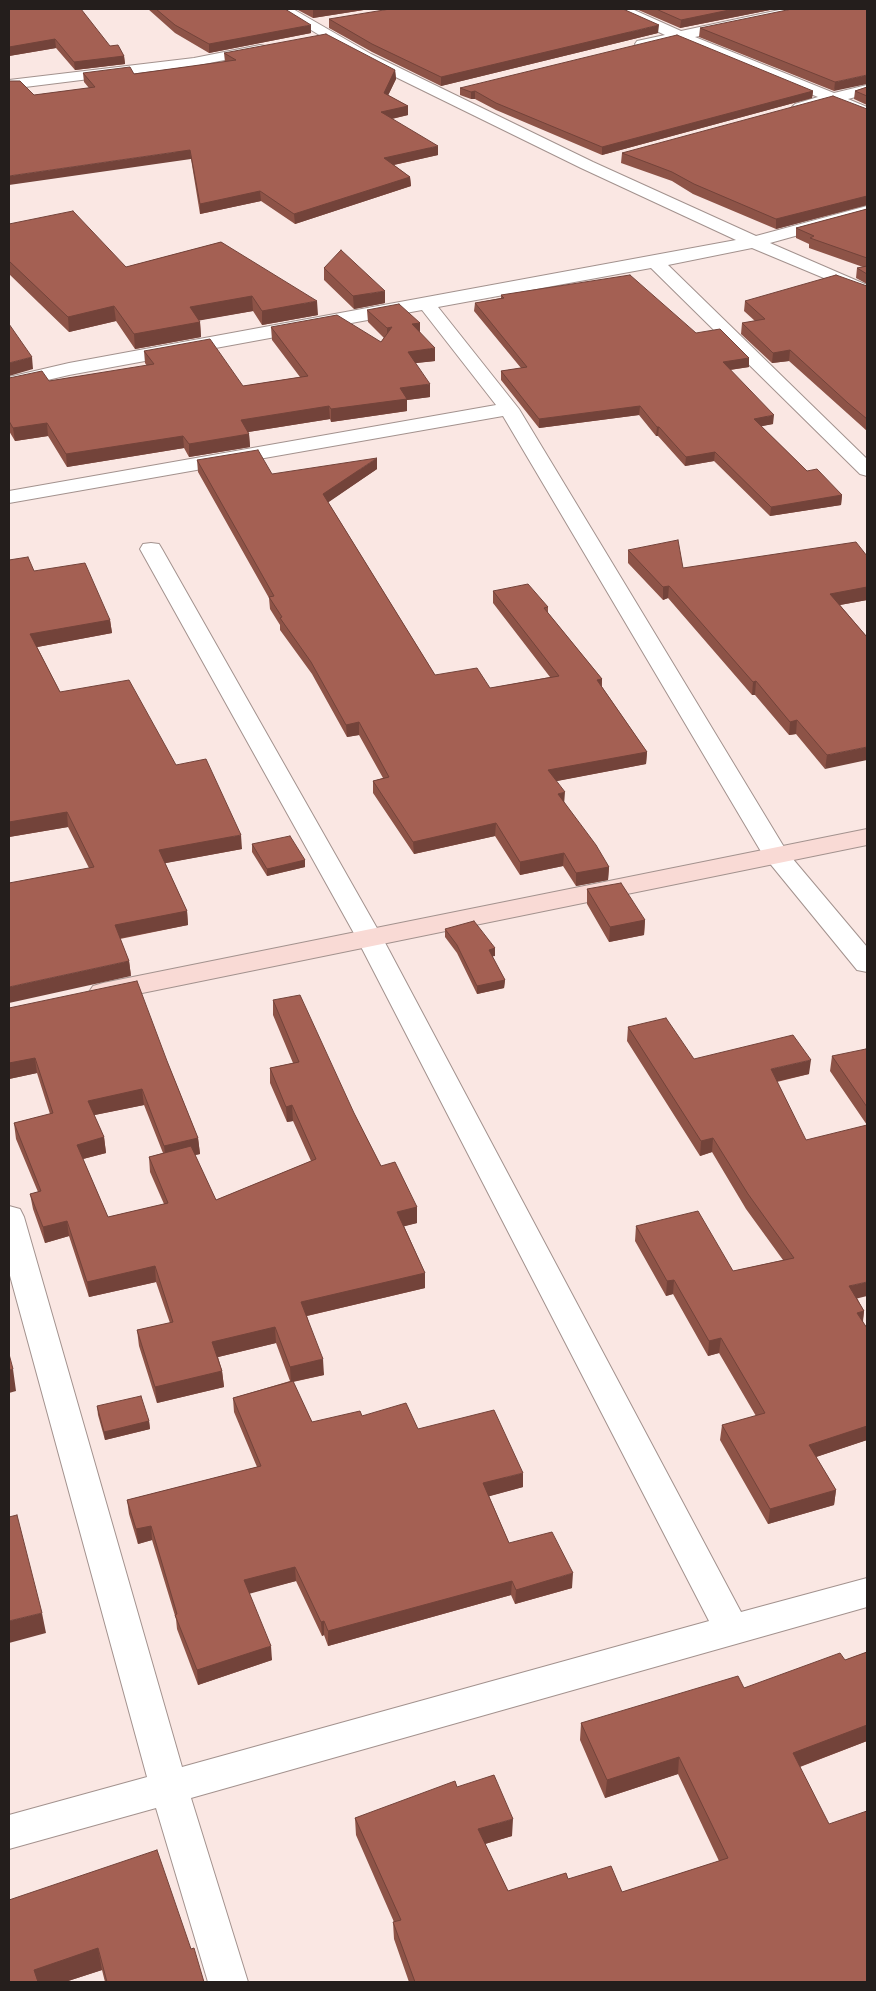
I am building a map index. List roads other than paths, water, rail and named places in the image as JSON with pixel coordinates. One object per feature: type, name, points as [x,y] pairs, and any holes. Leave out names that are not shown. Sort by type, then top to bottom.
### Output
[{"type":"street","points":[[283,9],[311,32],[330,29],[366,57],[439,93],[587,165],[754,242],[867,291]]},
{"type":"street","points":[[621,9],[678,35],[867,112]]},
{"type":"street","points":[[630,47],[802,9]]},
{"type":"street","points":[[9,85],[194,62],[271,47]]},
{"type":"street","points":[[439,93],[458,88]]},
{"type":"street","points":[[786,111],[867,89]]},
{"type":"street","points":[[587,165],[606,160]]},
{"type":"street","points":[[9,383],[69,369],[655,262],[754,242],[867,211]]},
{"type":"street","points":[[655,262],[867,470]]},
{"type":"street","points":[[427,305],[509,410],[776,855],[867,964]]},
{"type":"street","points":[[9,497],[509,410]]},
{"type":"street","points":[[151,549],[369,937],[731,1628]]},
{"type":"street","points":[[77,998],[867,837]]},
{"type":"street","points":[[9,1217],[168,1788],[228,1982]]},
{"type":"street","points":[[9,1832],[731,1628],[867,1592]]}]
